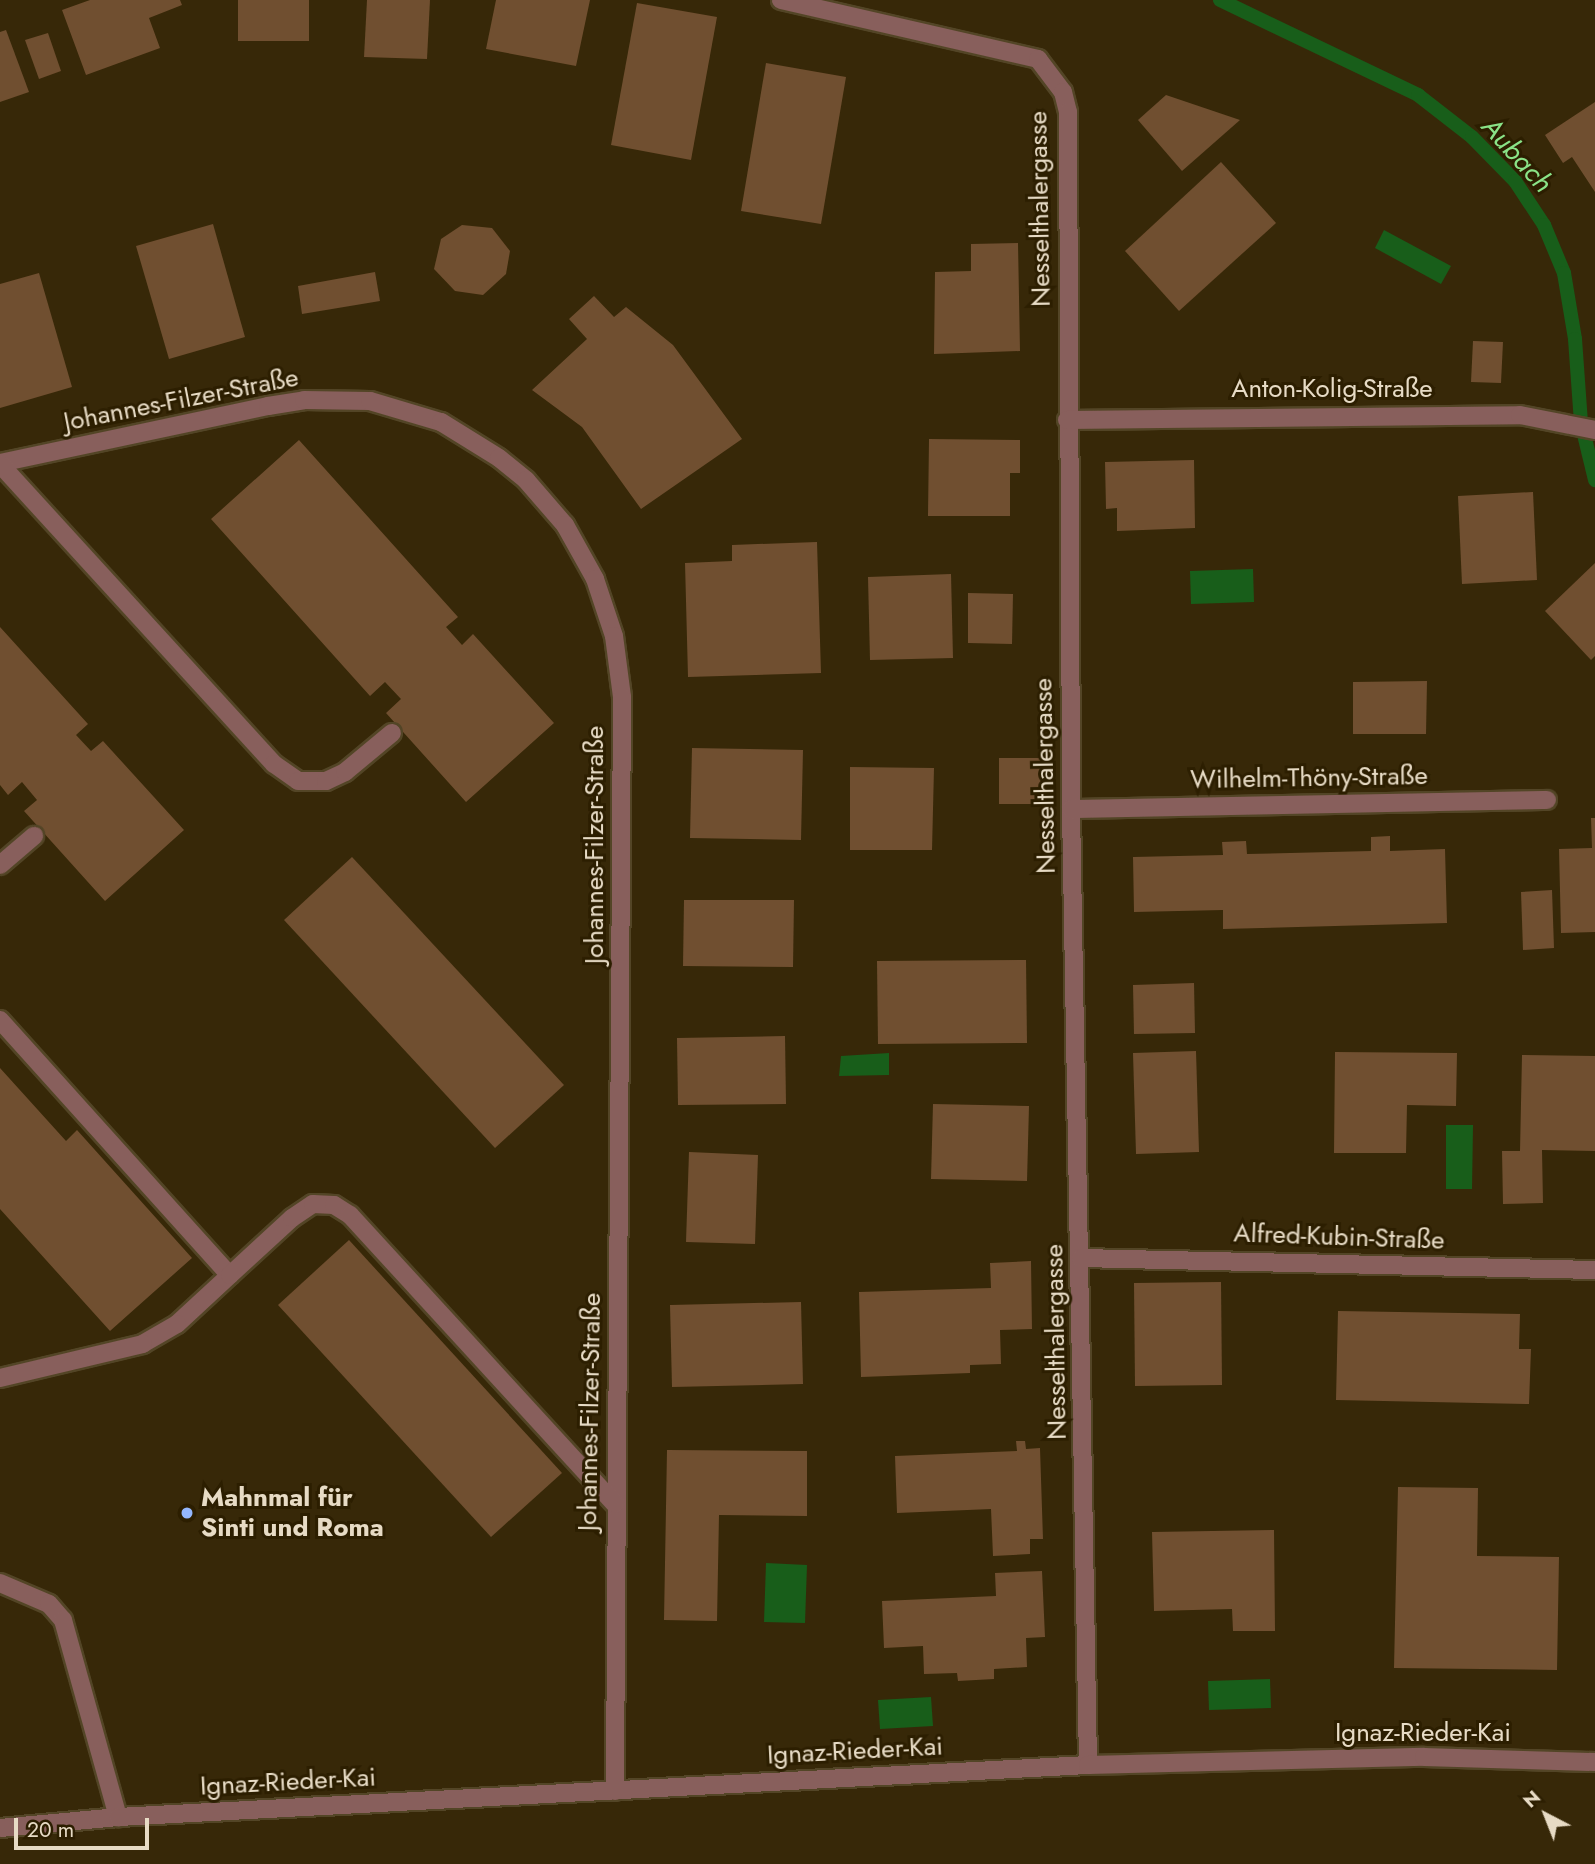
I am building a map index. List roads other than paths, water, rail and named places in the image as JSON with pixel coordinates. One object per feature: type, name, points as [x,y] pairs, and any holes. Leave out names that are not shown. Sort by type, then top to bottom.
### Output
[{"type":"street","name":"Nesselthalergasse","points":[[781,0],[999,46],[1038,59],[1053,74],[1063,92],[1069,129],[1067,420],[1071,809],[1088,1765]]},
{"type":"street","name":"Johannes-Filzer-Straße","points":[[0,464],[280,404],[370,401],[441,422],[499,458],[545,501],[583,553],[614,636],[622,697],[615,1791]]},
{"type":"street","name":"Anton-Kolig-Straße","points":[[1067,420],[1520,415],[1595,430]]},
{"type":"street","points":[[0,464],[274,764],[298,780],[326,781],[345,772],[392,733]]},
{"type":"street","name":"Wilhelm-Thöny-Straße","points":[[1071,809],[1548,800]]},
{"type":"street","points":[[0,865],[34,836]]},
{"type":"street","points":[[0,1020],[230,1275]]},
{"type":"street","points":[[0,1378],[144,1344],[177,1324],[292,1218],[313,1205],[334,1205],[350,1215],[615,1504]]},
{"type":"street","name":"Alfred-Kubin-Straße","points":[[1081,1258],[1595,1270]]},
{"type":"street","points":[[0,1583],[48,1604],[63,1620],[117,1817]]},
{"type":"street","name":"Ignaz-Rieder-Kai","points":[[0,1828],[117,1817],[1088,1765],[1424,1757],[1595,1762]]},
{"type":"waterway","name":"Aubach","points":[[1220,0],[1418,95],[1472,137],[1515,181],[1544,225],[1564,273],[1575,339],[1581,422],[1595,480]]},
{"type":"place","name":"Mahnmal für Sinti und Roma","points":[[187,1513]]}]
